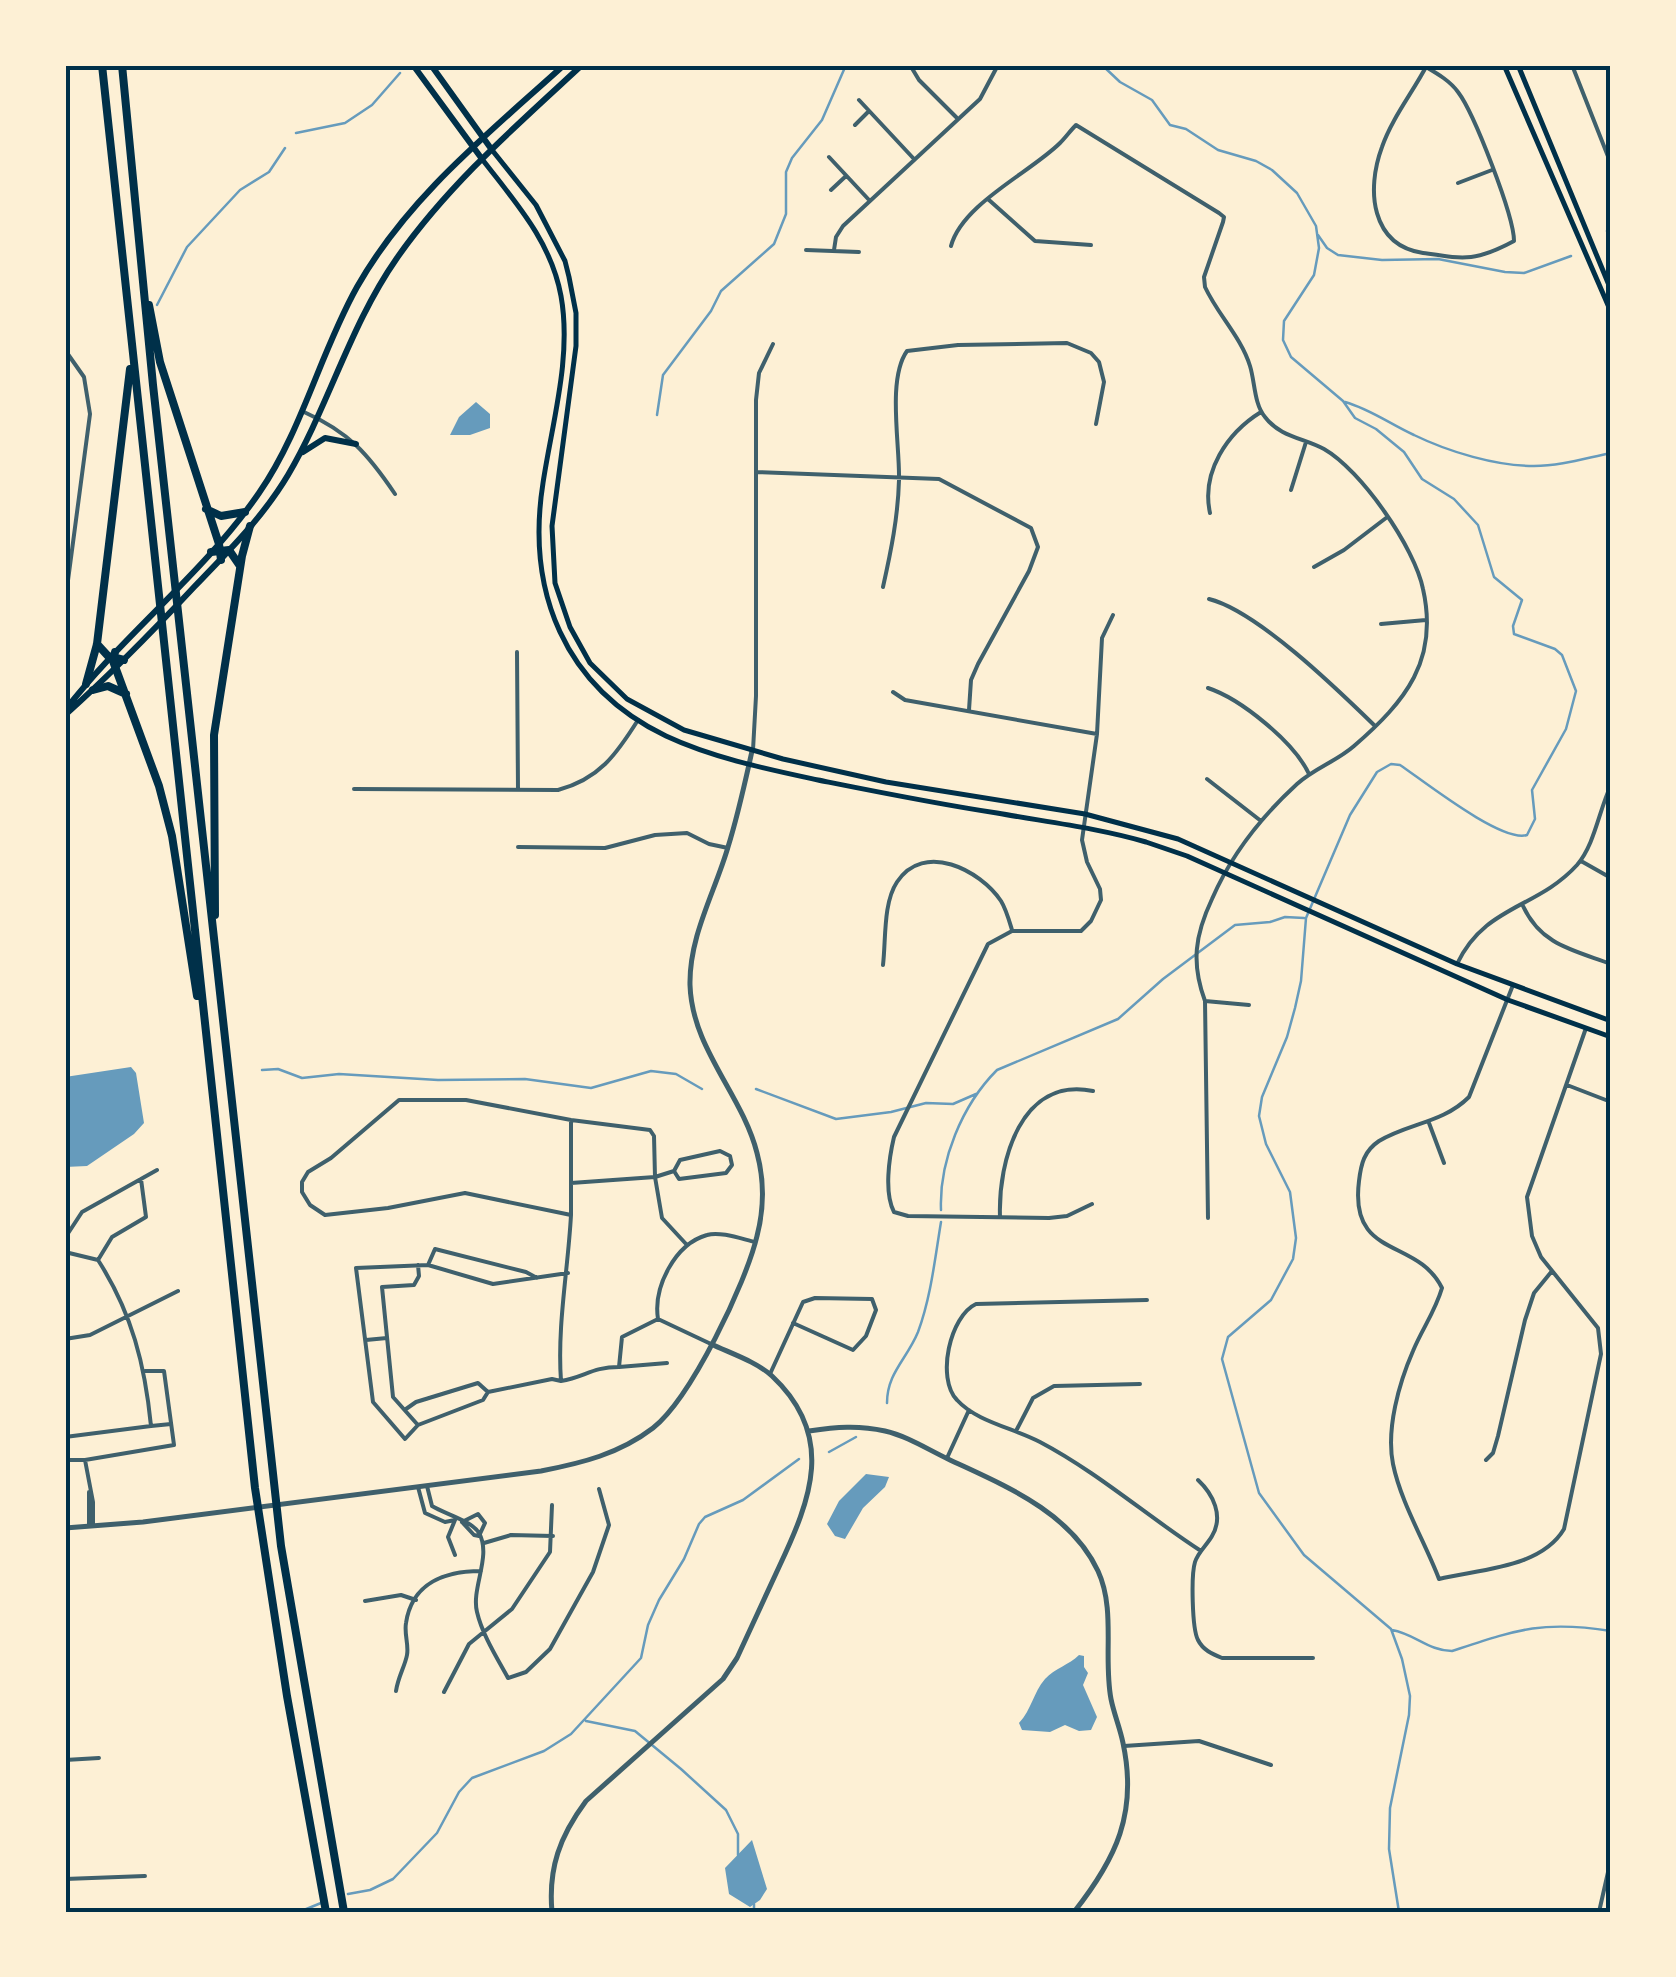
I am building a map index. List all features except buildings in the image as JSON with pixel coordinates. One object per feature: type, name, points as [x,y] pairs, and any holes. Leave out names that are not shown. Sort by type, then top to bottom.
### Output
[{"type":"highway","points":[[102,65],[255,1488],[277,1638],[325,1904]]},
{"type":"highway","points":[[122,65],[280,1546],[346,1912]]},
{"type":"highway","points":[[145,287],[160,362],[221,560]]},
{"type":"highway","points":[[126,695],[108,686],[90,687],[132,355]]},
{"type":"highway","points":[[206,509],[226,516],[245,512]]},
{"type":"highway","points":[[214,945],[213,752],[240,566],[250,526]]},
{"type":"highway","points":[[220,549],[240,566]]},
{"type":"highway","points":[[96,644],[124,660]]},
{"type":"highway","points":[[113,656],[159,786],[172,836],[190,966],[203,1013]]},
{"type":"main road","points":[[413,65],[530,222],[555,270],[564,328],[539,533],[548,606],[577,665],[602,691],[638,720],[680,741],[749,765],[1146,842],[1508,1000],[1611,1038]]},
{"type":"main road","points":[[431,65],[536,205],[565,260],[577,333],[552,526],[555,584],[570,627],[590,663],[627,699],[671,725],[752,750],[886,782],[1085,814],[1178,839],[1457,964],[1611,1022]]},
{"type":"main road","points":[[220,549],[268,480],[344,312],[381,250],[414,206],[564,65]]},
{"type":"main road","points":[[65,713],[195,569],[250,526],[280,488],[298,456],[381,282],[424,223],[482,159],[582,65]]},
{"type":"main road","points":[[1504,65],[1611,312]]},
{"type":"main road","points":[[1518,65],[1611,290]]},
{"type":"main road","points":[[298,456],[325,438],[356,444]]},
{"type":"main road","points":[[90,687],[116,668],[221,560]]},
{"type":"street","points":[[910,65],[919,80],[957,118]]},
{"type":"street","points":[[834,250],[842,226],[980,99],[998,65]]},
{"type":"street","points":[[1572,65],[1611,164]]},
{"type":"street","points":[[1427,66],[1460,94],[1514,228],[1514,241],[1495,251],[1458,259],[1414,252],[1392,240],[1380,226],[1374,208],[1381,148],[1427,66]]},
{"type":"street","points":[[860,100],[914,159]]},
{"type":"street","points":[[855,125],[870,111]]},
{"type":"street","points":[[952,246],[955,234],[1010,179],[1061,142],[1076,125],[1219,213],[1224,217],[1204,278],[1205,287],[1242,347],[1261,412],[1280,431],[1344,463],[1408,548],[1418,569],[1428,635],[1419,673],[1400,700],[1354,746],[1309,774],[1261,821],[1223,873],[1196,939],[1196,978],[1205,1001],[1208,1218]]},
{"type":"street","points":[[829,157],[870,201]]},
{"type":"street","points":[[1458,182],[1492,170]]},
{"type":"street","points":[[831,190],[846,176]]},
{"type":"street","points":[[989,200],[1034,241],[1091,245]]},
{"type":"street","points":[[806,250],[859,252]]},
{"type":"street","points":[[883,587],[895,532],[899,477],[896,373],[907,351],[1066,343],[1079,347],[1099,362],[1104,382],[1096,424]]},
{"type":"street","points":[[65,1528],[541,1471],[588,1462],[618,1450],[672,1412],[711,1344],[755,1242],[762,1203],[758,1153],[752,1135],[698,1029],[690,988],[696,936],[728,848],[752,750],[756,696],[756,400],[759,373],[773,344]]},
{"type":"street","points":[[65,350],[84,377],[90,414],[65,603]]},
{"type":"street","points":[[301,410],[338,428],[356,444],[395,494]]},
{"type":"street","points":[[1210,514],[1207,493],[1212,470],[1237,428],[1261,412]]},
{"type":"street","points":[[1291,490],[1306,442]]},
{"type":"street","points":[[756,472],[939,478],[1031,528],[1038,547],[978,664],[969,710]]},
{"type":"street","points":[[1314,567],[1386,518]]},
{"type":"street","points":[[1209,600],[1238,611],[1270,633],[1374,725]]},
{"type":"street","points":[[1092,1204],[1067,1216],[908,1216],[894,1212],[890,1205],[890,1172],[894,1137],[988,944],[1012,931],[1082,931],[1101,900],[1082,846],[1097,734],[1102,638],[1113,615]]},
{"type":"street","points":[[1381,624],[1426,620]]},
{"type":"street","points":[[518,652],[518,790]]},
{"type":"street","points":[[1208,688],[1252,713],[1287,744],[1309,774]]},
{"type":"street","points":[[893,692],[905,700],[1097,734]]},
{"type":"street","points":[[354,790],[558,790],[589,779],[614,756],[638,720]]},
{"type":"street","points":[[1207,779],[1261,821]]},
{"type":"street","points":[[1457,964],[1482,926],[1564,878],[1581,861],[1611,786]]},
{"type":"street","points":[[518,847],[605,848],[655,835],[686,833],[728,848]]},
{"type":"street","points":[[883,965],[892,892],[908,871],[924,863],[942,861],[957,865],[981,882],[1004,904],[1012,931]]},
{"type":"street","points":[[1581,861],[1611,878]]},
{"type":"street","points":[[1522,904],[1541,934],[1611,964]]},
{"type":"street","points":[[1513,985],[1469,1097],[1456,1110],[1430,1123],[1377,1142],[1362,1159],[1357,1206],[1364,1226],[1381,1242],[1434,1273],[1442,1288],[1401,1386],[1392,1441],[1393,1464],[1439,1579],[1537,1556],[1557,1541],[1564,1529],[1601,1354],[1598,1328],[1540,1258],[1532,1236],[1527,1198],[1586,1028]]},
{"type":"street","points":[[1205,1001],[1249,1006]]},
{"type":"street","points":[[1567,1085],[1611,1102]]},
{"type":"street","points":[[1000,1218],[1004,1158],[1022,1124],[1056,1090],[1094,1091]]},
{"type":"street","points":[[570,1215],[465,1193],[325,1216],[310,1206],[302,1192],[302,1182],[317,1164],[331,1158],[399,1100],[466,1100],[650,1130],[654,1136],[662,1218],[687,1244]]},
{"type":"street","points":[[561,1381],[558,1344],[568,1273],[571,1120]]},
{"type":"street","points":[[1430,1123],[1444,1164]]},
{"type":"street","points":[[571,1183],[655,1177],[674,1172],[680,1160],[720,1151],[730,1156],[732,1165],[726,1173],[679,1179],[674,1172]]},
{"type":"street","points":[[65,1238],[82,1212],[156,1170]]},
{"type":"street","points":[[98,1260],[112,1238],[146,1217],[141,1179]]},
{"type":"street","points":[[658,1319],[655,1300],[680,1248],[710,1233],[755,1242]]},
{"type":"street","points":[[428,1265],[435,1250],[537,1278]]},
{"type":"street","points":[[65,1252],[98,1260],[128,1316],[145,1371],[151,1426]]},
{"type":"street","points":[[418,1265],[419,1276],[414,1285],[382,1288],[392,1396],[418,1425]]},
{"type":"street","points":[[568,1273],[493,1284],[428,1265],[356,1268],[373,1402],[405,1439],[418,1425],[483,1400],[488,1392],[552,1379],[574,1379],[596,1367],[666,1363]]},
{"type":"street","points":[[1486,1460],[1498,1436],[1534,1293],[1552,1272]]},
{"type":"street","points":[[65,1339],[90,1334],[178,1290]]},
{"type":"street","points":[[770,1374],[793,1323],[803,1302],[815,1298],[872,1299],[876,1310],[866,1336],[854,1350],[793,1323]]},
{"type":"street","points":[[1147,1300],[994,1301],[970,1306],[957,1324],[946,1380],[952,1394],[968,1410],[1042,1443],[1201,1551]]},
{"type":"street","points":[[552,1912],[553,1865],[558,1845],[579,1811],[624,1766],[704,1699],[737,1658],[808,1500],[814,1468],[809,1431],[791,1398],[770,1374],[658,1319]]},
{"type":"street","points":[[619,1367],[622,1337],[658,1319]]},
{"type":"street","points":[[365,1340],[387,1338]]},
{"type":"street","points":[[65,1460],[174,1445],[164,1371],[145,1371]]},
{"type":"street","points":[[405,1410],[416,1402],[478,1384],[488,1392]]},
{"type":"street","points":[[1016,1431],[1034,1398],[1054,1386],[1140,1384]]},
{"type":"street","points":[[946,1458],[968,1410]]},
{"type":"street","points":[[65,1437],[172,1424]]},
{"type":"street","points":[[809,1431],[852,1426],[890,1432],[946,1458],[1050,1513],[1081,1544],[1096,1567],[1106,1598],[1111,1700],[1124,1746],[1127,1800],[1122,1832],[1108,1866],[1074,1912]]},
{"type":"street","points":[[84,1460],[91,1527]]},
{"type":"street","points":[[1198,1480],[1211,1495],[1217,1520],[1213,1535],[1195,1562],[1195,1634],[1205,1649],[1222,1658],[1313,1658]]},
{"type":"street","points":[[427,1486],[432,1506],[462,1522],[483,1544],[476,1611],[508,1678],[526,1672],[550,1649],[593,1572],[609,1525],[600,1489]]},
{"type":"street","points":[[418,1487],[426,1513],[445,1522],[455,1520]]},
{"type":"street","points":[[444,1692],[469,1644],[512,1610],[550,1552],[552,1505]]},
{"type":"street","points":[[462,1522],[478,1514],[482,1517],[479,1536]]},
{"type":"street","points":[[455,1520],[448,1536],[455,1555]]},
{"type":"street","points":[[483,1544],[511,1535],[553,1536]]},
{"type":"street","points":[[396,1691],[398,1672],[407,1656],[405,1627],[416,1600],[436,1578],[452,1571],[480,1571]]},
{"type":"street","points":[[365,1600],[401,1595],[416,1600]]},
{"type":"street","points":[[1124,1746],[1199,1742],[1271,1765]]},
{"type":"street","points":[[65,1760],[99,1758]]},
{"type":"street","points":[[1599,1912],[1611,1860]]},
{"type":"street","points":[[65,1879],[145,1876]]},
{"type":"water","points":[[476,402],[490,414],[490,428],[470,435],[450,435],[459,417]]},
{"type":"water","points":[[131,1067],[136,1073],[144,1123],[87,1166],[65,1167],[65,1077]]},
{"type":"water","points":[[866,1474],[889,1477],[885,1487],[863,1508],[845,1539],[835,1536],[827,1524],[839,1501]]},
{"type":"water","points":[[1079,1655],[1084,1656],[1088,1673],[1083,1685],[1097,1717],[1091,1730],[1079,1731],[1065,1725],[1050,1732],[1022,1730],[1019,1723],[1045,1679]]},
{"type":"water","points":[[752,1840],[767,1889],[750,1907],[729,1894],[725,1868]]},
{"type":"waterway","points":[[657,415],[663,375],[711,311],[721,291],[774,244],[786,214],[786,172],[792,158],[822,120],[846,65]]},
{"type":"waterway","points":[[1102,65],[1120,82],[1152,100],[1170,125],[1186,129],[1218,150],[1256,161],[1297,193],[1316,226],[1319,248],[1314,275],[1284,321],[1283,340],[1291,357],[1343,401],[1355,418],[1404,452],[1422,479],[1454,499],[1478,525],[1494,577],[1522,600],[1514,634],[1562,655],[1576,691],[1566,729],[1532,790],[1535,819],[1527,835],[1515,835],[1482,821],[1400,765],[1391,764],[1377,772],[1350,815],[1306,918],[1295,1008],[1262,1097],[1259,1116],[1266,1144],[1290,1192],[1296,1238],[1293,1259],[1271,1300],[1228,1337],[1222,1359],[1259,1493],[1304,1555],[1391,1629],[1402,1659],[1410,1696],[1409,1715],[1390,1808],[1389,1849],[1399,1912]]},
{"type":"waterway","points":[[296,133],[345,123],[372,105],[400,73]]},
{"type":"waterway","points":[[157,305],[187,247],[240,190],[269,172],[285,148]]},
{"type":"waterway","points":[[1607,231],[1611,210]]},
{"type":"waterway","points":[[1318,235],[1338,255],[1382,260],[1438,259],[1505,272],[1524,273],[1571,256]]},
{"type":"waterway","points":[[1345,402],[1428,441],[1489,461],[1544,466],[1611,453]]},
{"type":"waterway","points":[[941,1210],[944,1172],[955,1135],[973,1100],[997,1070],[1118,1019],[1235,925],[1304,918]]},
{"type":"waterway","points":[[262,1070],[278,1069],[302,1078],[339,1074],[438,1080],[525,1079],[591,1088],[651,1071],[676,1074],[702,1089]]},
{"type":"waterway","points":[[756,1089],[836,1119],[926,1103],[953,1104],[976,1094]]},
{"type":"waterway","points":[[887,1403],[890,1383],[914,1342],[922,1319],[941,1222]]},
{"type":"waterway","points":[[829,1452],[856,1437]]},
{"type":"waterway","points":[[348,1894],[370,1890],[393,1879],[437,1833],[459,1792],[472,1778],[544,1751],[571,1734],[641,1658],[648,1625],[699,1524],[705,1517],[743,1500],[799,1459]]},
{"type":"waterway","points":[[1392,1630],[1452,1651],[1530,1629],[1611,1631]]},
{"type":"waterway","points":[[586,1721],[635,1731],[681,1769],[726,1810],[738,1834],[738,1855]]},
{"type":"waterway","points":[[299,1912],[321,1903]]},
{"type":"waterway","points":[[754,1904],[754,1912]]}]
